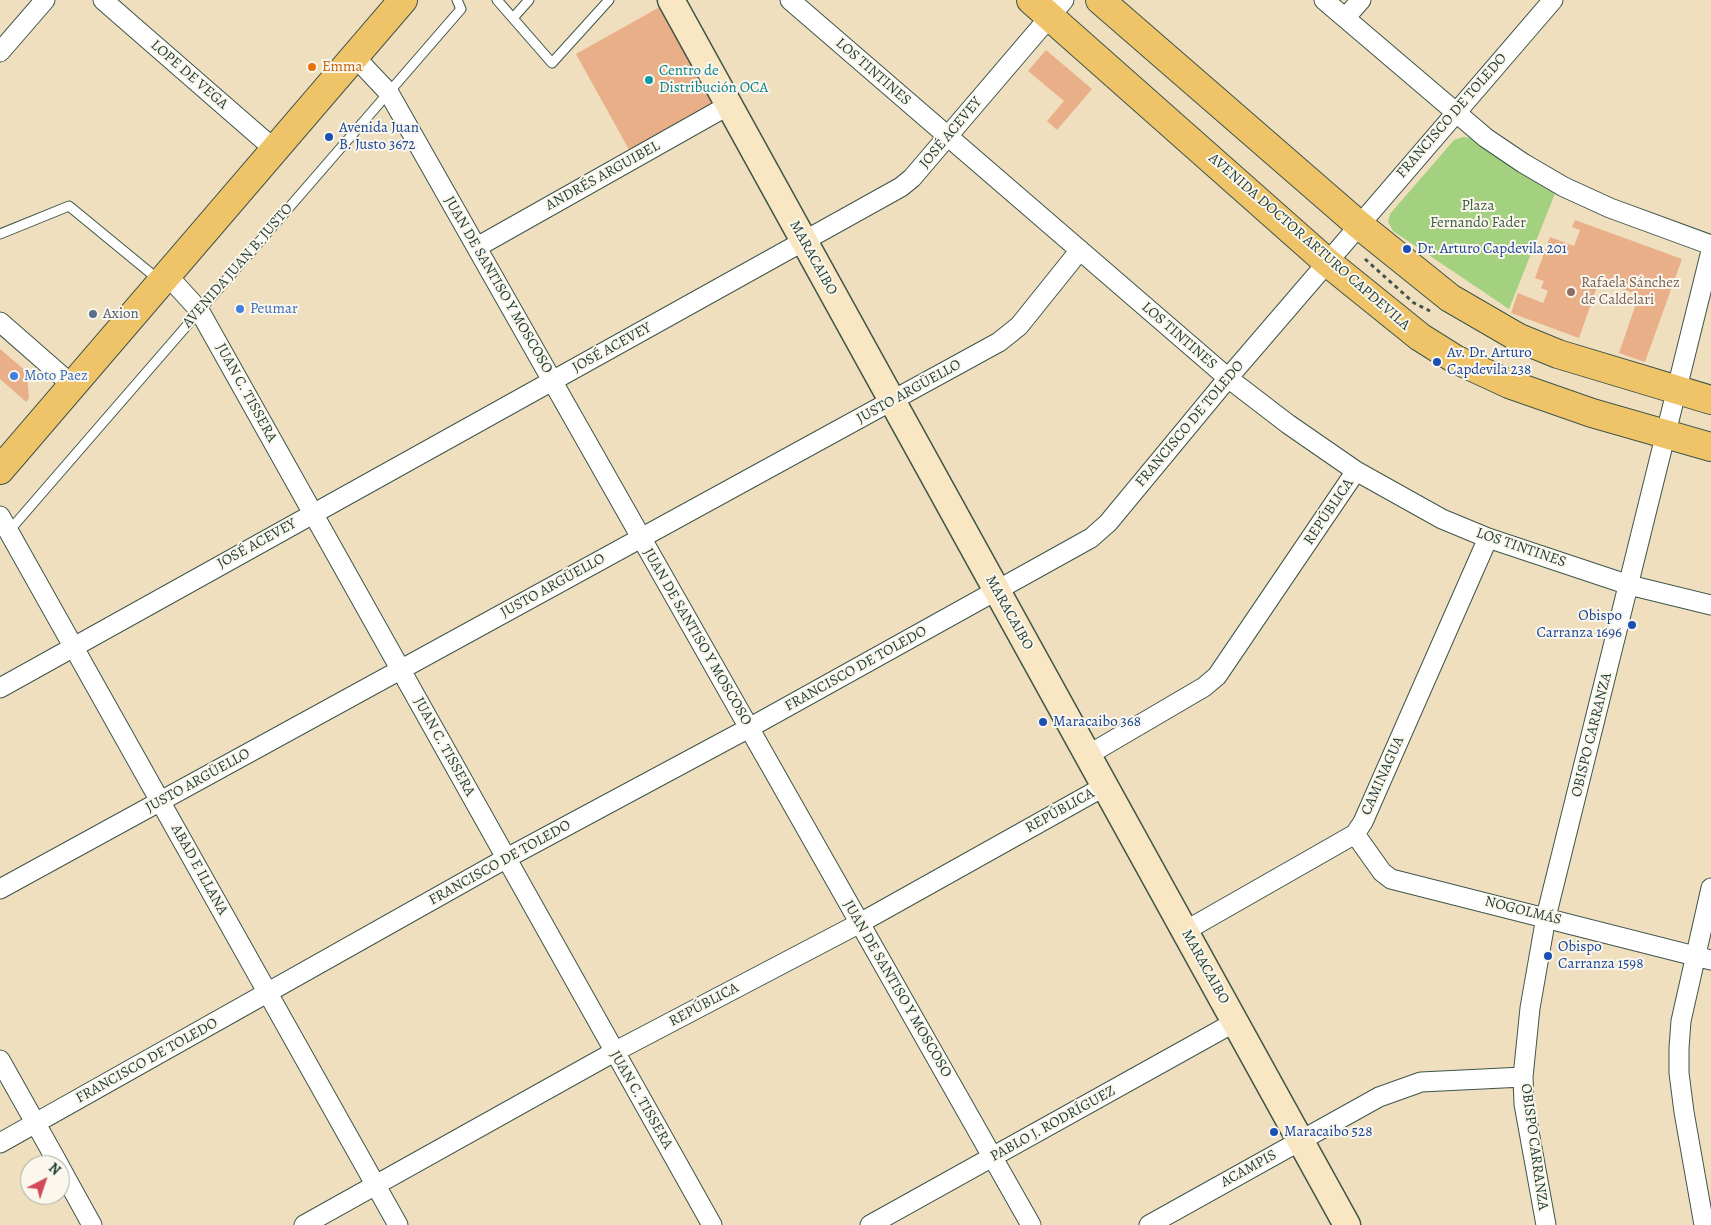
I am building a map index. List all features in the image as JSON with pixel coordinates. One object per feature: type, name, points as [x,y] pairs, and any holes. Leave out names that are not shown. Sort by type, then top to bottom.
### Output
[{"type":"main road","points":[[0,470],[403,0]]},
{"type":"main road","name":"MARACAIBO","points":[[671,0],[1348,1225]]},
{"type":"main road","points":[[1100,0],[1358,224],[1450,298],[1519,338],[1558,354],[1677,392],[1711,400]]},
{"type":"main road","name":"AVENIDA DOCTOR ARTURO CAPDEVILA","points":[[1048,5],[1327,262],[1420,337],[1455,359],[1509,384],[1592,414],[1711,447]]},
{"type":"street","points":[[0,52],[45,0]]},
{"type":"street","name":"LOPE DE VEGA","points":[[103,0],[274,149]]},
{"type":"street","name":"LOS TINTINES","points":[[790,0],[1228,378],[1288,424],[1356,471],[1442,519],[1488,538],[1629,585],[1711,605]]},
{"type":"street","points":[[1324,0],[1486,138],[1564,186],[1650,225],[1711,245]]},
{"type":"street","points":[[1345,18],[1361,0]]},
{"type":"street","name":"FRANCISCO DE TOLEDO","points":[[0,1143],[269,994],[505,859],[749,728],[1090,538],[1108,523],[1358,224],[1552,0]]},
{"type":"street","name":"JOSÉ ACEVEY","points":[[0,688],[901,187],[912,178],[948,137],[1048,5]]},
{"type":"street","name":"JUAN DE SANTISO Y MOSCOSO","points":[[354,56],[389,93],[1030,1225]]},
{"type":"street","name":"ANDRÉS ARGUIBEL","points":[[477,248],[729,105]]},
{"type":"street","name":"JUSTO ARGÜELLO","points":[[0,889],[1011,334],[1080,250]]},
{"type":"street","name":"OBISPO CARRANZA","points":[[1546,1225],[1524,1104],[1523,1078],[1527,1026],[1546,917],[1711,251]]},
{"type":"street","name":"JUAN C. TISSERA","points":[[164,278],[199,310],[401,669],[505,859],[712,1225]]},
{"type":"street","points":[[0,322],[72,385]]},
{"type":"street","name":"REPÚBLICA","points":[[1088,754],[1204,686],[1217,676],[1356,471]]},
{"type":"street","name":"ABAD E ILLANA","points":[[4,524],[398,1225]]},
{"type":"street","name":"CAMINAGUA","points":[[1185,930],[1355,834],[1363,822],[1488,538]]},
{"type":"street","name":"REPÚBLICA","points":[[304,1225],[614,1052],[860,923],[1105,786]]},
{"type":"street","name":"NOGOLMÁS","points":[[1355,834],[1382,872],[1391,878],[1703,958]]},
{"type":"street","points":[[1704,1225],[1679,1074],[1681,1021],[1703,958],[1711,888]]},
{"type":"street","name":"PABLO J. RODRÍGUEZ","points":[[870,1225],[1236,1022]]},
{"type":"street","points":[[0,1060],[53,1155]]},
{"type":"street","name":"ACAMPIS","points":[[1149,1225],[1379,1097],[1421,1082],[1523,1078]]},
{"type":"street","points":[[70,1186],[92,1225]]},
{"type":"lane","name":"AVENIDA JUAN B. JUSTO","points":[[4,524],[199,310],[389,93],[461,9],[456,0]]},
{"type":"lane","points":[[497,0],[552,63],[609,0]]},
{"type":"lane","points":[[513,18],[528,0]]},
{"type":"lane","points":[[0,234],[69,206],[164,278]]},
{"type":"green space","name":"Plaza Fernando Fader","points":[[1463,137],[1474,138],[1556,191],[1509,309],[1393,231],[1388,222],[1390,214],[1454,140]]},
{"type":"building","name":"Centro de Distribución OCA","points":[[665,4],[721,106],[632,155],[576,54]]},
{"type":"building","points":[[1046,50],[1092,89],[1057,130],[1047,121],[1064,101],[1028,71]]},
{"type":"building","name":"Rafaela Sánchez de Caldelari","points":[[1575,220],[1682,259],[1645,362],[1619,353],[1639,295],[1599,281],[1579,338],[1511,313],[1518,293],[1543,303],[1548,291],[1541,288],[1544,281],[1535,278],[1550,237],[1574,246],[1580,230],[1572,227]]},
{"type":"building","name":"Moto Paez","points":[[0,349],[27,372],[29,398],[26,402],[0,379]]},
{"type":"place","name":"Emma","points":[[312,67]]},
{"type":"place","name":"Centro de Distribución OCA","points":[[649,80]]},
{"type":"place","name":"Avenida Juan B. Justo 3672","points":[[329,137]]},
{"type":"place","name":"Dr. Arturo Capdevila 201","points":[[1407,249]]},
{"type":"place","name":"Rafaela Sánchez de Caldelari","points":[[1571,292]]},
{"type":"place","name":"Peumar","points":[[240,309]]},
{"type":"place","name":"Axion","points":[[93,314]]},
{"type":"place","name":"Av. Dr. Arturo Capdevila 238","points":[[1437,362]]},
{"type":"place","name":"Moto Paez","points":[[14,376]]},
{"type":"place","name":"Obispo Carranza 1696","points":[[1632,625]]},
{"type":"place","name":"Maracaibo 368","points":[[1043,722]]},
{"type":"place","name":"Obispo Carranza 1598","points":[[1548,956]]},
{"type":"place","name":"Maracaibo 528","points":[[1274,1132]]}]
